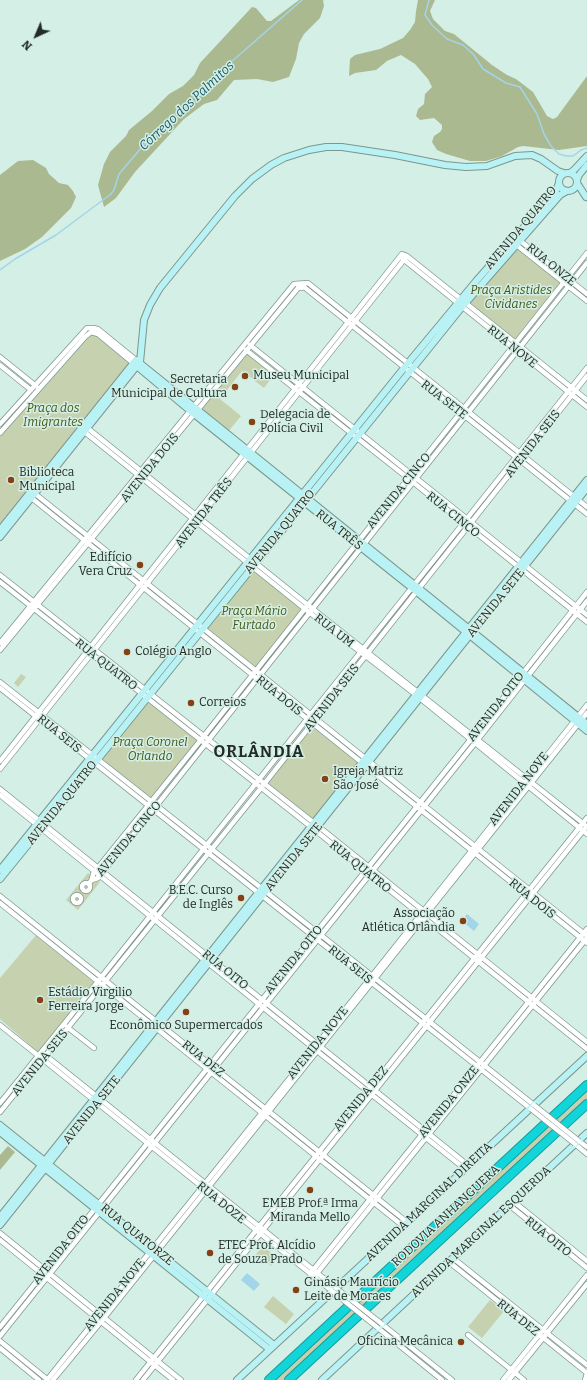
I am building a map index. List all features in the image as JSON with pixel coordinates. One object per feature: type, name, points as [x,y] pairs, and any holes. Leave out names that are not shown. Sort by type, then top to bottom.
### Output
[{"type":"highway","name":"RODOVIA ANHANGUERA","points":[[269,1380],[587,1085]]},
{"type":"highway","name":"RODOVIA ANHANGUERA","points":[[289,1380],[587,1104]]},
{"type":"street","points":[[0,530],[137,363],[141,352],[146,312],[160,288],[243,188],[261,172],[284,158],[315,149],[342,147],[395,155],[445,165],[466,167],[487,166],[515,156],[528,154],[536,156],[550,166],[574,175],[587,197]]},
{"type":"street","points":[[570,190],[577,181],[587,156]]},
{"type":"street","points":[[559,182],[567,173],[584,165]]},
{"type":"street","points":[[550,166],[562,189],[570,190],[587,197]]},
{"type":"street","name":"AVENIDA QUATRO","points":[[0,879],[41,825],[461,303],[538,216],[556,191],[559,182]]},
{"type":"street","name":"AVENIDA QUATRO","points":[[538,216],[560,195],[570,190]]},
{"type":"street","name":"RUA ONZE","points":[[515,241],[568,278],[587,294]]},
{"type":"street","name":"RUA ONZE","points":[[515,241],[587,301]]},
{"type":"street","name":"AVENIDA CINCO","points":[[79,896],[84,891],[82,888],[83,885],[90,882],[157,806],[259,677],[311,611],[410,477],[587,253]]},
{"type":"street","name":"RUA NOVE","points":[[404,257],[571,392],[587,407]]},
{"type":"street","name":"AVENIDA TRÊS","points":[[91,650],[146,586],[198,520],[295,389],[349,320],[404,257]]},
{"type":"street","name":"AVENIDA TRÊS","points":[[0,769],[141,582],[194,516],[300,392],[354,324],[404,257]]},
{"type":"street","name":"AVENIDA CINCO","points":[[99,872],[150,804],[254,673],[307,607],[415,480],[587,263]]},
{"type":"street","name":"RUA SETE","points":[[300,286],[308,283],[331,306],[409,368],[430,382],[444,396],[574,501],[587,514]]},
{"type":"street","name":"AVENIDA DOIS","points":[[0,650],[138,473],[300,286]]},
{"type":"street","name":"RUA TRÊS","points":[[90,330],[98,329],[194,410],[580,721],[587,730]]},
{"type":"street","points":[[0,424],[84,330],[90,330]]},
{"type":"street","points":[[0,433],[90,330]]},
{"type":"street","name":"RUA CINCO","points":[[249,344],[299,384],[377,451],[522,566],[543,580],[587,615]]},
{"type":"street","name":"RUA CINCO","points":[[245,350],[356,434]]},
{"type":"street","points":[[0,357],[39,388]]},
{"type":"street","points":[[0,365],[35,393]]},
{"type":"street","name":"RUA SETE","points":[[409,368],[427,386],[444,396]]},
{"type":"street","name":"AVENIDA SEIS","points":[[102,981],[156,918],[258,782],[362,650],[468,523],[552,417],[587,368]]},
{"type":"street","name":"AVENIDA SEIS","points":[[571,392],[587,376]]},
{"type":"street","points":[[427,386],[430,382]]},
{"type":"street","points":[[482,385],[487,389]]},
{"type":"street","name":"RUA NOVE","points":[[571,392],[587,400]]},
{"type":"street","name":"AVENIDA DOIS","points":[[87,540],[143,477],[194,410]]},
{"type":"street","name":"RUA UM","points":[[84,429],[311,611],[474,739],[528,779],[530,785],[583,831]]},
{"type":"street","name":"AVENIDA SETE","points":[[574,501],[587,480]]},
{"type":"street","name":"AVENIDA SETE","points":[[0,1217],[98,1100],[469,632],[574,501],[587,488]]},
{"type":"street","points":[[0,537],[31,494]]},
{"type":"street","name":"RUA DOIS","points":[[31,494],[366,762],[528,895],[585,937]]},
{"type":"street","name":"RUA SETE","points":[[574,501],[587,507]]},
{"type":"street","name":"RUA CINCO","points":[[522,566],[539,584],[587,622]]},
{"type":"street","name":"RUA QUATRO","points":[[0,575],[34,605],[146,694],[201,741],[258,782]]},
{"type":"street","points":[[539,584],[543,580]]},
{"type":"street","name":"RUA QUATRO","points":[[0,582],[34,605]]},
{"type":"street","name":"AVENIDA SEIS","points":[[0,1112],[152,914],[262,786],[367,654],[415,588]]},
{"type":"street","name":"AVENIDA OITO","points":[[578,608],[587,592]]},
{"type":"street","name":"AVENIDA OITO","points":[[153,1140],[213,1070],[262,1004],[574,612],[587,601]]},
{"type":"street","name":"AVENIDA DOIS","points":[[0,643],[34,605]]},
{"type":"street","name":"RUA SEIS","points":[[0,682],[39,716]]},
{"type":"street","name":"RUA SEIS","points":[[0,688],[39,716],[150,804],[157,806],[262,892],[428,1021],[577,1142],[587,1154]]},
{"type":"street","name":"RUA QUATRO","points":[[146,694],[204,736],[262,786],[314,827],[371,868],[425,916],[530,1000],[533,1006],[587,1049]]},
{"type":"street","name":"AVENIDA NOVE","points":[[372,979],[421,912],[530,785],[580,721],[587,704]]},
{"type":"street","name":"AVENIDA NOVE","points":[[53,1380],[101,1322],[153,1252],[205,1186],[372,979],[425,916],[524,783],[587,714]]},
{"type":"street","name":"AVENIDA TRÊS","points":[[0,761],[39,716]]},
{"type":"street","name":"RUA UM","points":[[474,739],[524,783],[530,785],[586,825]]},
{"type":"street","name":"RUA OITO","points":[[0,789],[41,825],[262,1004],[315,1050],[467,1167]]},
{"type":"street","name":"RUA OITO","points":[[0,795],[41,825]]},
{"type":"street","name":"RUA SEIS","points":[[150,804],[153,810],[208,849]]},
{"type":"street","name":"AVENIDA DEZ","points":[[136,1380],[154,1362],[369,1093],[426,1027],[428,1021],[531,891],[583,831],[587,818]]},
{"type":"street","name":"AVENIDA QUATRO","points":[[0,870],[41,825]]},
{"type":"street","name":"RUA QUATRO","points":[[314,827],[367,873],[421,912]]},
{"type":"street","name":"RUA DOIS","points":[[475,850],[531,891],[585,937]]},
{"type":"street","name":"RUA DEZ","points":[[0,896],[208,1067],[405,1224]]},
{"type":"street","name":"RUA DEZ","points":[[0,903],[102,981]]},
{"type":"street","name":"AVENIDA ONZE","points":[[314,1274],[479,1069],[530,1000],[585,937]]},
{"type":"street","name":"AVENIDA ONZE","points":[[482,1064],[533,1006],[585,937]]},
{"type":"street","name":"RUA SEIS","points":[[372,979],[426,1027],[479,1069],[533,1107]]},
{"type":"street","name":"RUA QUATRO","points":[[530,1000],[536,1001],[587,1042]]},
{"type":"street","name":"AVENIDA OITO","points":[[0,1327],[46,1274],[153,1140],[208,1067],[262,1004]]},
{"type":"street","name":"RUA OITO","points":[[262,1004],[319,1045],[426,1135]]},
{"type":"street","name":"AVENIDA DEZ","points":[[373,1089],[422,1023],[428,1021]]},
{"type":"street","name":"RUA DOZE","points":[[0,1025],[153,1140],[205,1186],[259,1230],[380,1326],[452,1380]]},
{"type":"street","points":[[66,1026],[94,1048]]},
{"type":"street","name":"AVENIDA SEIS","points":[[0,1103],[42,1056]]},
{"type":"street","name":"AVENIDA MARGINAL DIREITA","points":[[237,1380],[587,1056]]},
{"type":"street","name":"RUA DOZE","points":[[98,1100],[149,1145],[205,1186]]},
{"type":"street","name":"RUA QUATORZE","points":[[0,1125],[45,1165]]},
{"type":"street","name":"RUA QUATORZE","points":[[0,1132],[45,1165],[272,1347]]},
{"type":"street","name":"AVENIDA MARGINAL ESQUERDA","points":[[322,1380],[587,1133]]},
{"type":"street","name":"RUA SEIS","points":[[577,1142],[587,1147]]},
{"type":"street","name":"AVENIDA SETE","points":[[0,1225],[45,1165]]},
{"type":"street","name":"RUA OITO","points":[[511,1203],[587,1261]]},
{"type":"street","name":"RUA OITO","points":[[511,1203],[587,1268]]},
{"type":"street","points":[[0,1233],[96,1319],[181,1380]]},
{"type":"street","points":[[0,1240],[100,1314],[173,1380]]},
{"type":"street","name":"AVENIDA NOVE","points":[[47,1380],[100,1314],[153,1252]]},
{"type":"street","name":"RUA DEZ","points":[[451,1260],[543,1334],[587,1373]]},
{"type":"street","name":"AVENIDA OITO","points":[[0,1336],[46,1274]]},
{"type":"street","points":[[543,1334],[587,1275]]},
{"type":"street","points":[[502,1380],[513,1371],[587,1284]]},
{"type":"street","name":"RUA DOZE","points":[[380,1326],[442,1380]]},
{"type":"street","name":"RUA DEZ","points":[[543,1334],[587,1365]]},
{"type":"street","points":[[468,1335],[524,1380]]},
{"type":"street","points":[[0,1341],[47,1380]]},
{"type":"street","points":[[0,1348],[39,1380]]},
{"type":"street","name":"AVENIDA DEZ","points":[[143,1380],[154,1362]]},
{"type":"street","points":[[509,1380],[513,1371]]},
{"type":"street","points":[[585,1380],[587,1373]]},
{"type":"green space","points":[[299,0],[323,0],[324,6],[320,18],[304,34],[299,43],[296,59],[289,77],[273,82],[257,79],[234,80],[217,100],[204,104],[184,119],[135,172],[116,198],[104,207],[98,185],[104,164],[110,152],[126,136],[129,130],[152,111],[169,94],[183,86],[194,75],[200,63],[252,7],[256,8],[267,21],[271,21]]},
{"type":"green space","points":[[418,0],[435,0],[430,11],[433,19],[445,31],[454,34],[492,65],[516,79],[533,92],[547,116],[553,119],[557,117],[587,76],[587,146],[559,150],[523,146],[518,147],[502,156],[486,161],[470,161],[446,154],[437,150],[432,142],[434,136],[442,129],[442,125],[434,118],[420,120],[416,116],[418,109],[424,104],[425,94],[432,87],[428,79],[415,64],[401,55],[387,61],[376,70],[355,73],[349,76],[350,59],[355,55],[380,49],[403,38],[415,22]]},
{"type":"green space","points":[[33,160],[46,168],[49,174],[59,183],[68,185],[76,197],[71,208],[42,237],[25,249],[0,261],[0,175],[18,161]]},
{"type":"green space","name":"Praça Aristides Cividanes","points":[[516,245],[564,283],[515,344],[465,303]]},
{"type":"green space","name":"Praça dos Imigrantes","points":[[93,332],[132,364],[0,525],[0,436]]},
{"type":"green space","points":[[247,351],[275,373],[264,388],[242,371],[220,399],[241,416],[227,433],[198,410]]},
{"type":"green space","name":"Praça Mário Furtado","points":[[253,567],[305,609],[256,671],[203,628]]},
{"type":"green space","points":[[21,674],[26,677],[18,687],[14,683]]},
{"type":"green space","name":"Praça Coronel Orlando","points":[[147,698],[201,741],[152,802],[98,759]]},
{"type":"green space","points":[[312,723],[362,762],[314,823],[264,784]]},
{"type":"green space","points":[[88,873],[100,882],[78,910],[66,900]]},
{"type":"green space","name":"Estádio Virgilio Ferreira Jorge","points":[[37,934],[94,982],[38,1052],[0,1019],[0,978]]},
{"type":"green space","points":[[587,1089],[587,1101],[286,1380],[273,1380]]},
{"type":"green space","points":[[8,1146],[15,1152],[0,1170],[0,1155]]},
{"type":"green space","points":[[263,1246],[278,1258],[271,1266],[256,1254]]},
{"type":"green space","points":[[273,1296],[294,1314],[286,1324],[264,1307]]},
{"type":"green space","points":[[490,1300],[504,1311],[482,1338],[468,1327]]},
{"type":"water","points":[[467,914],[479,924],[474,931],[462,921]]},
{"type":"water","points":[[247,1273],[260,1284],[254,1291],[241,1280]]},
{"type":"waterway","name":"Córrego dos Palmitos","points":[[0,270],[15,259],[56,235],[111,194],[114,190],[119,174],[154,133],[230,63],[302,0]]},
{"type":"waterway","points":[[429,0],[425,15],[432,25],[447,39],[463,45],[474,55],[483,69],[506,83],[520,87],[537,114],[544,134],[551,146],[559,154],[573,156],[581,150],[587,148]]},
{"type":"place","name":"Museu Municipal","points":[[245,376]]},
{"type":"place","name":"Secretaria Municipal de Cultura","points":[[235,387]]},
{"type":"place","name":"Delegacia de Polícia Civil","points":[[252,422]]},
{"type":"place","name":"Biblioteca Municipal","points":[[11,480]]},
{"type":"place","name":"Edifício Vera Cruz","points":[[140,565]]},
{"type":"place","name":"Colégio Anglo","points":[[127,652]]},
{"type":"place","name":"Correios","points":[[191,703]]},
{"type":"place","name":"Igreja Matriz São José","points":[[325,779]]},
{"type":"place","name":"B.E.C. Curso de Inglês","points":[[241,898]]},
{"type":"place","name":"Associação Atlética Orlândia","points":[[463,921]]},
{"type":"place","name":"Estádio Virgilio Ferreira Jorge","points":[[40,1000]]},
{"type":"place","name":"Econômico Supermercados","points":[[186,1012]]},
{"type":"place","name":"EMEB Prof.ª Irma Miranda Mello","points":[[310,1190]]},
{"type":"place","name":"ETEC Prof. Alcídio de Souza Prado","points":[[210,1253]]},
{"type":"place","name":"Ginásio Maurício Leite de Moraes","points":[[296,1290]]},
{"type":"place","name":"Oficina Mecânica","points":[[461,1342]]},
{"type":"district","name":"ORLÂNDIA","points":[[259,753]]}]
